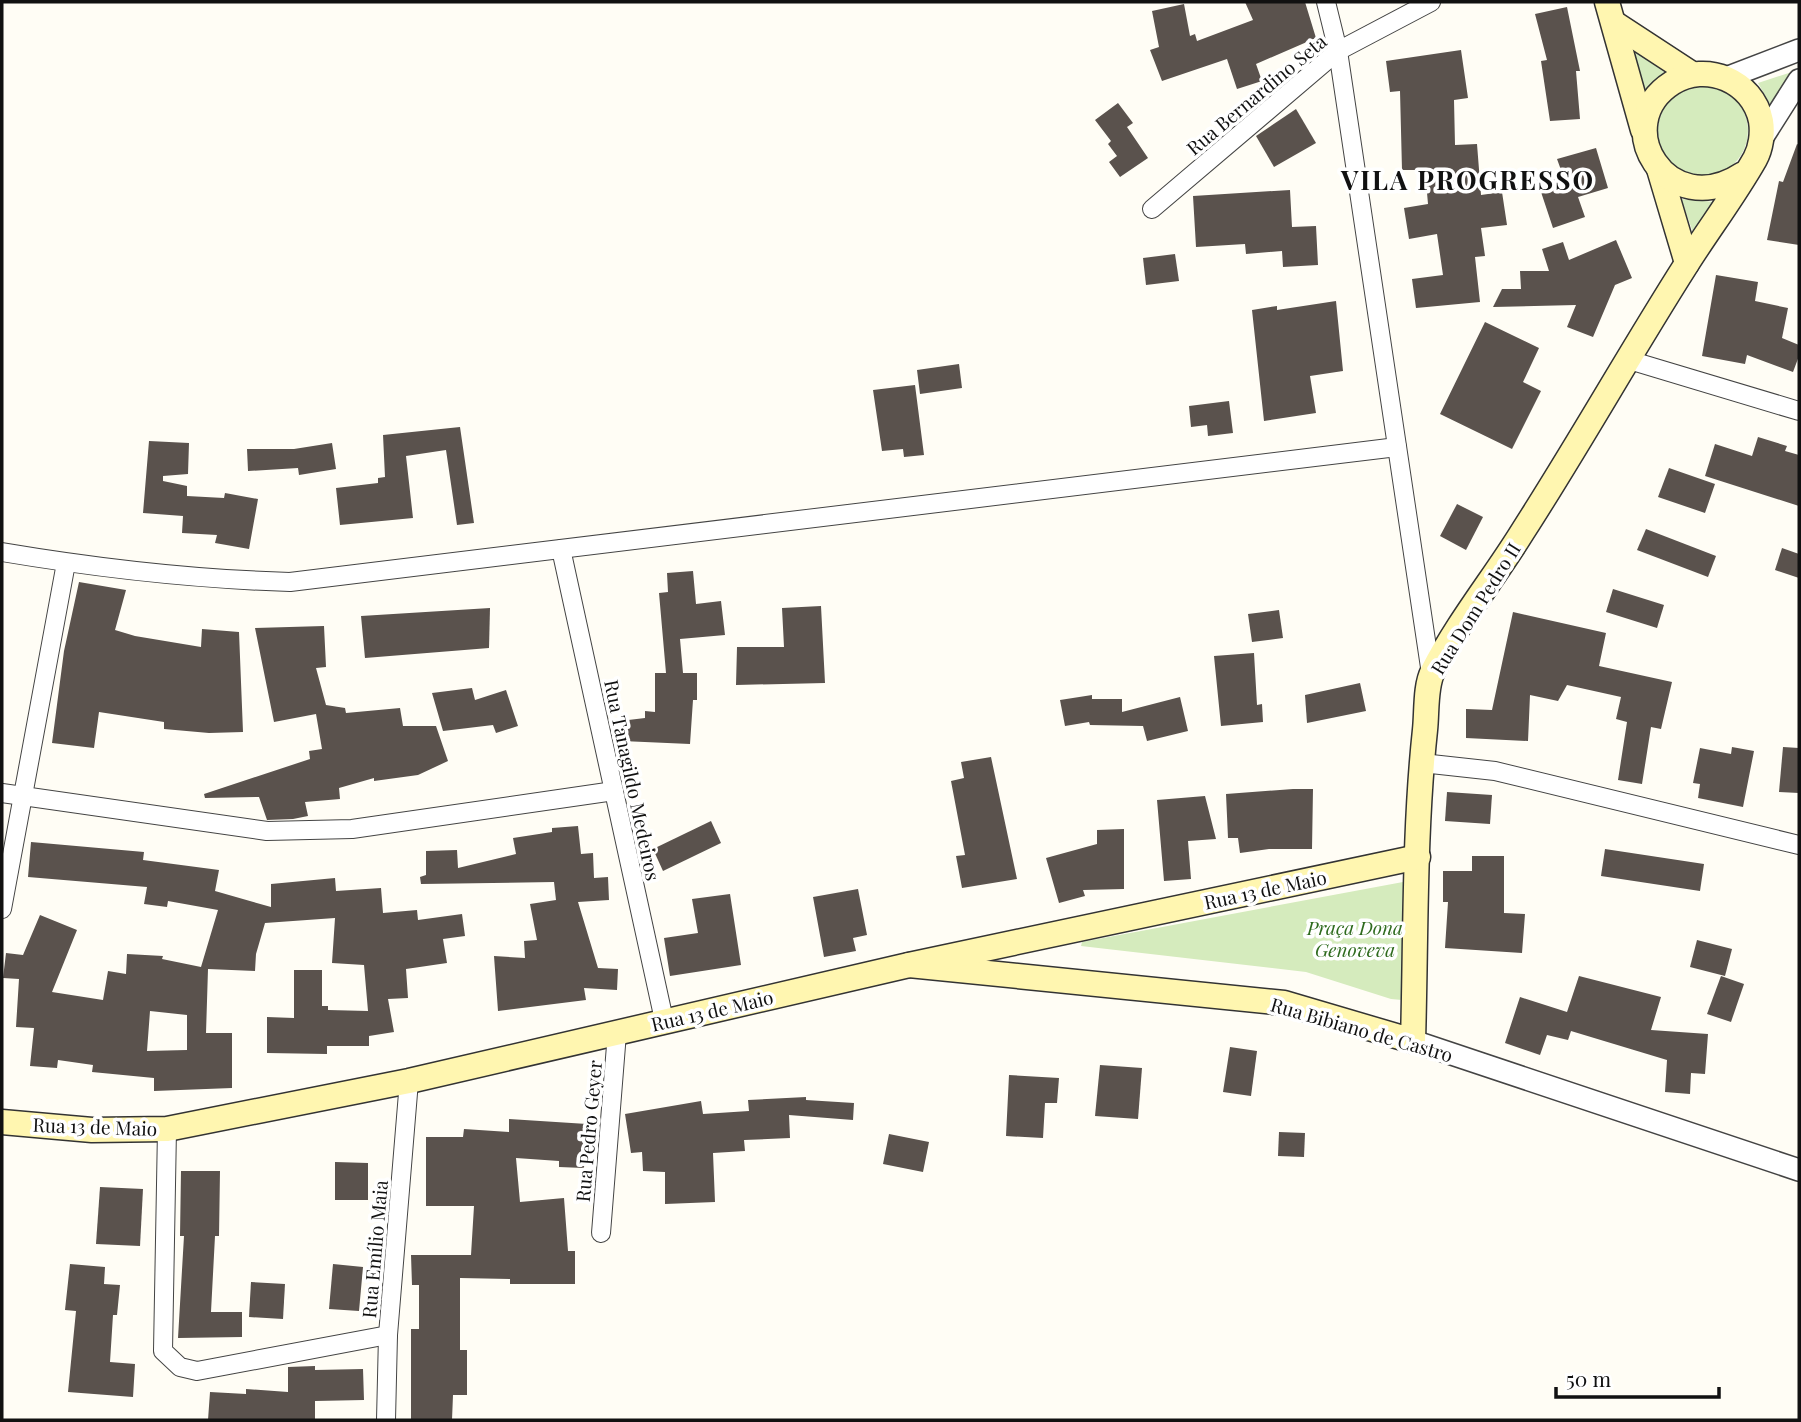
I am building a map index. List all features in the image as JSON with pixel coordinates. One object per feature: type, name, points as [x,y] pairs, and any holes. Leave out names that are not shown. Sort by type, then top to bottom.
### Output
[{"type":"main road","points":[[1611,12],[1692,75]]},
{"type":"main road","points":[[1611,12],[1650,154],[1659,169],[1687,263]]},
{"type":"main road","points":[[1645,137],[1652,104],[1662,90],[1692,75],[1709,74],[1726,78],[1742,88],[1754,103],[1761,121],[1761,140]]},
{"type":"main road","name":"Rua Dom Pedro II","points":[[1413,1041],[1422,762],[1431,674],[1687,263],[1755,159],[1761,140]]},
{"type":"main road","points":[[1659,169],[1682,185],[1709,190],[1727,185],[1743,174]]},
{"type":"main road","name":"Rua 13 de Maio","points":[[2,1122],[92,1130],[167,1129],[409,1081],[909,965],[1418,857]]},
{"type":"main road","name":"Rua Bibiano de Castro","points":[[909,965],[1284,1003],[1413,1041]]},
{"type":"street","points":[[1326,2],[1338,51],[1431,674]]},
{"type":"street","name":"Rua Bernardino Seta","points":[[1152,209],[1338,51],[1431,2]]},
{"type":"street","points":[[1726,78],[1799,50]]},
{"type":"street","name":"Rua Dom Pedro II","points":[[1761,140],[1799,80]]},
{"type":"street","points":[[1629,360],[1799,411]]},
{"type":"street","points":[[2,552],[66,563],[212,580],[290,582],[1397,447]]},
{"type":"street","name":"Rua Tanagildo Medeiros","points":[[561,549],[664,1020]]},
{"type":"street","points":[[2,909],[66,563]]},
{"type":"street","points":[[1422,762],[1495,771],[1799,845]]},
{"type":"street","points":[[2,793],[267,831],[352,829],[614,791]]},
{"type":"street","name":"Rua Pedro Geyer","points":[[601,1233],[617,1033]]},
{"type":"street","name":"Rua Bibiano de Castro","points":[[1413,1041],[1799,1170]]},
{"type":"street","name":"Rua Emílio Maia","points":[[386,1420],[388,1335],[409,1081]]},
{"type":"street","points":[[167,1129],[163,1351],[180,1367],[197,1371],[388,1335]]},
{"type":"green space","points":[[1626,39],[1664,72],[1644,94]]},
{"type":"green space","points":[[1795,71],[1772,108],[1758,83]]},
{"type":"green space","points":[[1703,86],[1720,90],[1735,99],[1744,114],[1748,131],[1744,148],[1735,163],[1720,172],[1703,176],[1686,172],[1671,163],[1662,148],[1658,131],[1662,114],[1671,99],[1686,90]]},
{"type":"green space","points":[[1681,199],[1716,202],[1695,238]]},
{"type":"green space","name":"Praça Dona Genoveva","points":[[1403,882],[1402,1000],[1391,999],[1306,972],[1081,946],[1082,942]]},
{"type":"building","points":[[1245,2],[1305,2],[1316,38],[1256,64],[1262,81],[1237,89],[1227,59],[1162,81],[1150,50],[1159,47],[1152,11],[1184,4],[1190,36],[1195,34],[1197,41],[1253,20]]},
{"type":"building","points":[[1567,7],[1580,71],[1576,71],[1580,119],[1550,121],[1541,61],[1547,60],[1535,14]]},
{"type":"building","points":[[1461,50],[1468,98],[1454,100],[1455,145],[1477,144],[1481,195],[1502,192],[1507,225],[1481,228],[1485,256],[1475,257],[1480,302],[1416,308],[1412,279],[1443,275],[1437,234],[1409,239],[1404,208],[1428,204],[1425,170],[1402,170],[1400,91],[1390,92],[1386,61]]},
{"type":"building","points":[[1118,103],[1133,123],[1127,127],[1148,158],[1120,177],[1109,162],[1117,156],[1108,144],[1111,141],[1095,120]]},
{"type":"building","points":[[1296,109],[1316,143],[1274,167],[1256,136]]},
{"type":"building","points":[[1797,144],[1799,245],[1767,240],[1779,181],[1783,182]]},
{"type":"building","points":[[1596,148],[1608,188],[1578,197],[1585,217],[1553,228],[1536,177],[1561,170],[1557,159]]},
{"type":"building","points":[[1290,190],[1292,227],[1316,226],[1318,265],[1283,267],[1282,251],[1246,254],[1245,244],[1196,247],[1193,196]]},
{"type":"building","points":[[1616,240],[1632,278],[1615,285],[1593,337],[1567,327],[1576,305],[1493,307],[1502,289],[1521,289],[1520,271],[1549,271],[1542,249],[1563,242],[1569,260]]},
{"type":"building","points":[[1175,254],[1179,281],[1146,285],[1143,258]]},
{"type":"building","points":[[1716,275],[1758,282],[1755,301],[1788,308],[1782,338],[1799,345],[1799,356],[1793,372],[1747,355],[1745,364],[1702,356]]},
{"type":"building","points":[[1336,301],[1343,371],[1310,376],[1316,413],[1264,421],[1252,310],[1277,306],[1277,310]]},
{"type":"building","points":[[1485,322],[1539,348],[1523,382],[1541,391],[1512,449],[1440,414]]},
{"type":"building","points":[[959,364],[962,388],[920,394],[917,370]]},
{"type":"building","points":[[915,385],[924,455],[904,457],[903,449],[882,451],[873,390]]},
{"type":"building","points":[[1229,401],[1233,433],[1208,436],[1207,425],[1191,427],[1189,406]]},
{"type":"building","points":[[460,427],[474,523],[457,525],[446,450],[406,456],[413,518],[340,525],[336,488],[378,483],[378,478],[385,477],[383,435]]},
{"type":"building","points":[[1758,437],[1787,446],[1785,451],[1799,455],[1799,506],[1705,476],[1715,444],[1752,456]]},
{"type":"building","points":[[149,441],[189,443],[188,474],[163,476],[163,481],[187,486],[187,496],[224,498],[225,493],[258,499],[249,549],[215,543],[217,535],[182,533],[183,516],[143,513]]},
{"type":"building","points":[[332,443],[336,469],[299,475],[298,468],[248,471],[247,449],[294,449]]},
{"type":"building","points":[[1669,468],[1715,484],[1705,513],[1658,497]]},
{"type":"building","points":[[1457,504],[1483,517],[1466,550],[1440,536]]},
{"type":"building","points":[[1646,529],[1716,556],[1708,577],[1637,550]]},
{"type":"building","points":[[1782,548],[1799,554],[1799,578],[1775,570]]},
{"type":"building","points":[[693,571],[696,604],[721,601],[725,635],[680,639],[683,673],[697,673],[697,700],[693,700],[690,744],[622,741],[620,721],[645,718],[645,711],[655,712],[655,673],[666,673],[659,593],[668,592],[667,573]]},
{"type":"building","points":[[79,582],[126,590],[115,630],[201,647],[202,629],[239,632],[243,732],[209,733],[164,729],[164,722],[99,712],[94,748],[52,743],[64,651]]},
{"type":"building","points":[[1613,589],[1664,605],[1657,628],[1606,612]]},
{"type":"building","points":[[821,606],[825,683],[736,685],[737,647],[784,647],[782,608]]},
{"type":"building","points":[[490,608],[489,648],[365,658],[361,616]]},
{"type":"building","points":[[1279,610],[1283,638],[1252,642],[1248,614]]},
{"type":"building","points":[[1513,612],[1606,633],[1599,666],[1672,682],[1661,729],[1651,727],[1642,784],[1618,780],[1627,722],[1616,719],[1621,697],[1567,685],[1558,701],[1530,695],[1528,741],[1466,738],[1466,709],[1492,710]]},
{"type":"building","points":[[324,626],[326,667],[316,668],[326,705],[345,708],[346,713],[400,708],[403,726],[436,726],[448,761],[418,775],[374,781],[374,778],[339,788],[340,799],[305,802],[308,816],[293,819],[267,820],[259,797],[205,798],[204,794],[310,759],[309,751],[322,749],[316,714],[274,722],[255,628]]},
{"type":"building","points":[[1254,653],[1257,705],[1262,704],[1263,722],[1221,726],[1214,656]]},
{"type":"building","points":[[1360,683],[1366,711],[1307,723],[1305,695]]},
{"type":"building","points":[[472,688],[475,700],[506,690],[518,726],[496,733],[493,725],[443,731],[432,693]]},
{"type":"building","points":[[1092,695],[1092,699],[1122,699],[1122,712],[1180,697],[1188,731],[1147,741],[1143,726],[1090,725],[1089,722],[1065,726],[1060,700]]},
{"type":"building","points":[[1732,747],[1754,751],[1743,807],[1698,798],[1700,784],[1693,783],[1700,748],[1731,754]]},
{"type":"building","points":[[1783,747],[1799,748],[1799,793],[1779,792]]},
{"type":"building","points":[[991,757],[1017,879],[962,888],[956,856],[965,855],[951,781],[964,778],[961,762]]},
{"type":"building","points":[[1313,789],[1312,849],[1269,849],[1240,853],[1238,838],[1228,838],[1226,794]]},
{"type":"building","points":[[1447,792],[1492,795],[1490,824],[1445,821]]},
{"type":"building","points":[[1205,796],[1216,839],[1188,841],[1191,879],[1164,881],[1157,800]]},
{"type":"building","points":[[711,821],[721,843],[663,871],[653,849]]},
{"type":"building","points":[[578,826],[581,854],[593,853],[594,878],[608,877],[609,900],[578,902],[598,968],[618,969],[617,990],[584,988],[586,1000],[498,1011],[494,956],[525,958],[524,941],[537,940],[530,904],[556,900],[554,882],[421,884],[420,877],[426,875],[426,851],[457,850],[458,868],[516,854],[513,838],[552,832],[552,828]]},
{"type":"building","points":[[1124,829],[1124,889],[1083,890],[1085,896],[1059,903],[1046,858],[1097,844],[1097,830]]},
{"type":"building","points":[[31,842],[144,852],[143,860],[219,870],[215,891],[271,907],[271,884],[335,878],[336,891],[381,888],[383,913],[417,910],[418,920],[462,914],[465,936],[443,939],[447,963],[406,969],[408,998],[388,999],[394,1032],[369,1036],[369,1046],[327,1046],[327,1054],[267,1053],[267,1017],[294,1018],[294,970],[322,970],[322,1006],[328,1006],[328,1010],[368,1011],[364,965],[332,963],[335,918],[265,923],[256,954],[255,971],[208,969],[206,1033],[232,1033],[232,1088],[154,1091],[154,1078],[92,1072],[93,1065],[58,1060],[57,1068],[30,1066],[34,1028],[16,1027],[19,979],[3,978],[6,953],[23,955],[40,915],[77,930],[52,992],[103,1000],[108,971],[126,974],[127,954],[163,956],[162,959],[201,967],[218,910],[168,901],[167,907],[144,904],[147,887],[28,877]],"holes":[[[150,1011],[187,1015],[187,1050],[147,1051]]]},
{"type":"building","points":[[1605,849],[1704,864],[1700,891],[1601,876]]},
{"type":"building","points":[[1472,856],[1504,856],[1504,913],[1525,914],[1522,953],[1445,948],[1448,902],[1443,902],[1443,871],[1472,871]]},
{"type":"building","points":[[858,889],[867,935],[853,938],[856,951],[824,957],[813,897]]},
{"type":"building","points":[[730,894],[741,965],[670,976],[664,938],[698,933],[692,899]]},
{"type":"building","points":[[1697,940],[1732,949],[1725,976],[1690,967]]},
{"type":"building","points":[[1579,976],[1661,997],[1651,1030],[1708,1034],[1705,1074],[1691,1073],[1690,1094],[1665,1092],[1667,1060],[1571,1031],[1568,1040],[1547,1035],[1540,1055],[1505,1043],[1520,997],[1567,1012]]},
{"type":"building","points":[[1721,976],[1744,984],[1731,1022],[1707,1014]]},
{"type":"building","points":[[1230,1047],[1257,1051],[1251,1096],[1223,1092]]},
{"type":"building","points":[[1100,1065],[1142,1068],[1138,1119],[1095,1116]]},
{"type":"building","points":[[1009,1075],[1059,1078],[1057,1103],[1045,1103],[1043,1138],[1006,1136]]},
{"type":"building","points":[[806,1097],[806,1100],[854,1103],[853,1120],[789,1115],[790,1138],[744,1140],[745,1151],[713,1153],[715,1202],[665,1204],[665,1172],[643,1171],[642,1152],[631,1153],[625,1114],[701,1101],[703,1114],[749,1111],[748,1100]]},
{"type":"building","points":[[509,1119],[587,1124],[584,1168],[559,1167],[559,1161],[516,1158],[520,1202],[564,1198],[568,1251],[575,1251],[575,1284],[510,1284],[510,1279],[460,1278],[460,1350],[467,1350],[467,1395],[453,1395],[452,1420],[411,1420],[411,1329],[419,1329],[419,1285],[412,1285],[411,1255],[471,1255],[474,1206],[426,1206],[426,1137],[463,1137],[464,1129],[509,1132]]},
{"type":"building","points":[[1279,1132],[1305,1133],[1304,1157],[1278,1156]]},
{"type":"building","points":[[889,1134],[929,1142],[923,1172],[883,1164]]},
{"type":"building","points":[[335,1162],[368,1163],[368,1200],[335,1200]]},
{"type":"building","points":[[181,1171],[220,1171],[219,1236],[215,1236],[211,1312],[242,1312],[242,1337],[178,1338],[184,1236],[180,1236]]},
{"type":"building","points":[[100,1187],[143,1189],[140,1246],[96,1244]]},
{"type":"building","points":[[70,1264],[105,1267],[104,1284],[120,1285],[117,1315],[113,1315],[110,1362],[135,1364],[133,1397],[68,1392],[76,1311],[65,1310]]},
{"type":"building","points":[[333,1264],[363,1267],[359,1311],[329,1309]]},
{"type":"building","points":[[251,1282],[285,1284],[283,1319],[249,1317]]},
{"type":"building","points":[[315,1366],[315,1370],[363,1369],[364,1400],[315,1401],[315,1420],[208,1420],[210,1392],[246,1394],[246,1389],[288,1392],[288,1367]]},
{"type":"district","name":"VILA PROGRESSO","points":[[1468,179]]}]
